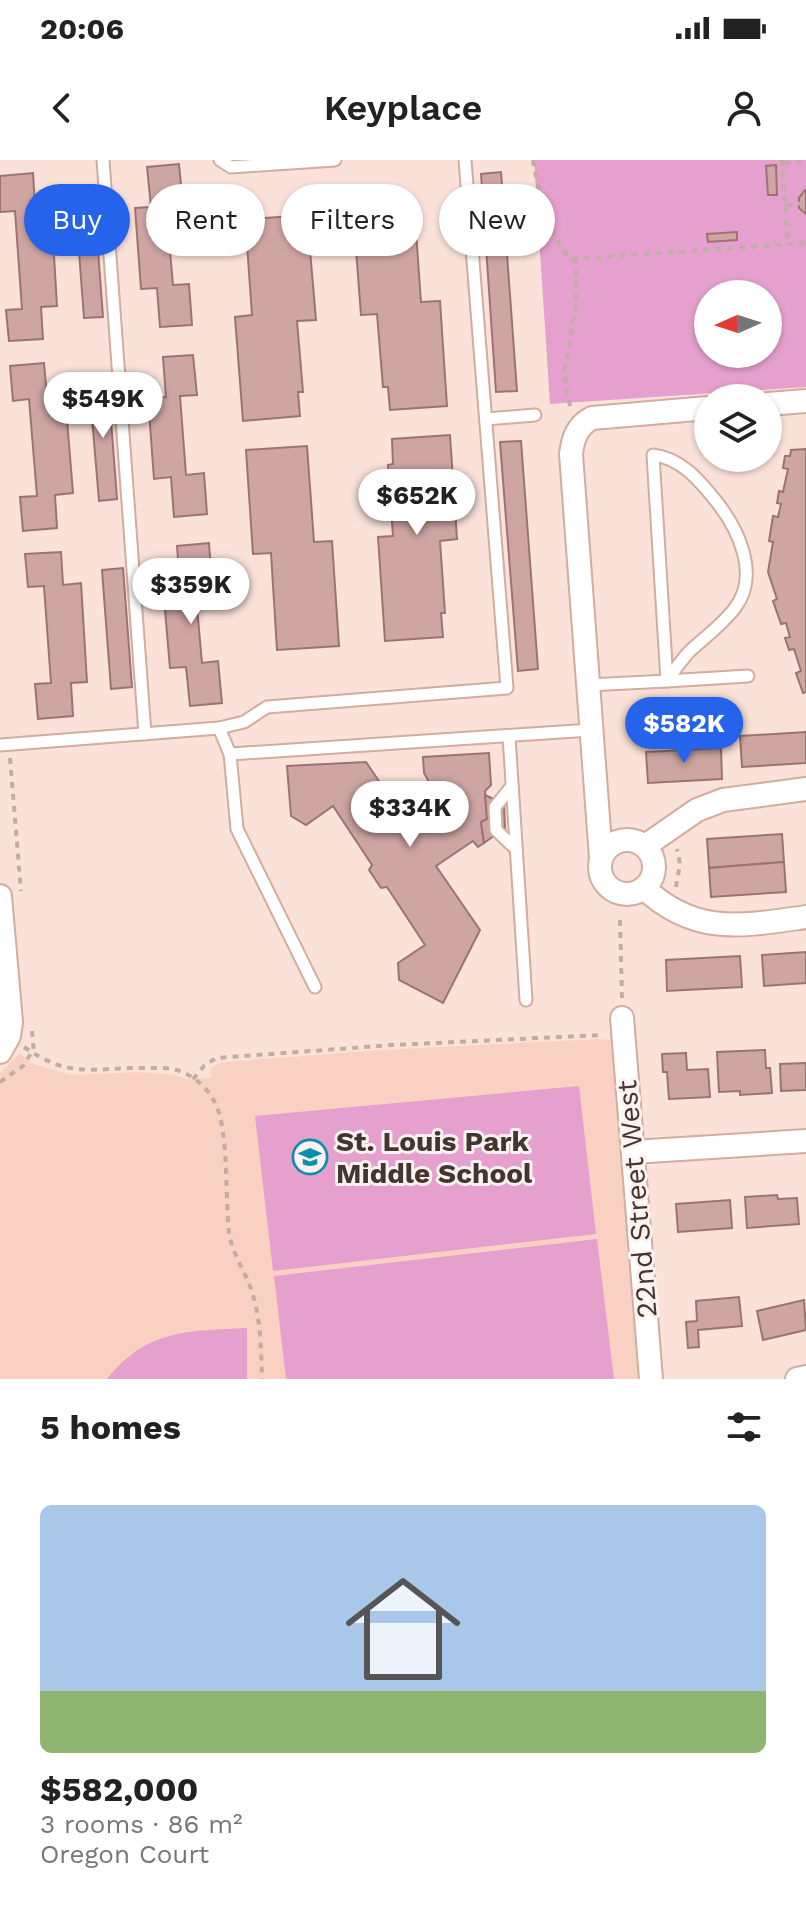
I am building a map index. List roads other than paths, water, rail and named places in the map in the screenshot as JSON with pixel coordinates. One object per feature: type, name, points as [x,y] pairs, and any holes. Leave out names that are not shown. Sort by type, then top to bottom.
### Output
[{"type":"street","points":[[782,403],[806,401]]},
{"type":"street","points":[[601,858],[604,850],[619,840],[628,839],[645,846],[653,859],[650,883],[628,894],[611,890],[601,876],[571,454],[578,430],[585,422],[604,416],[694,409]]},
{"type":"street","points":[[645,846],[697,810],[723,800],[806,789]]},
{"type":"street","points":[[644,888],[663,906],[700,922],[750,924],[806,917]]},
{"type":"street","points":[[0,896],[11,1022],[5,1044]]},
{"type":"street","name":"22nd Street West","points":[[622,1018],[651,1379]]},
{"type":"street","points":[[633,1152],[806,1141]]},
{"type":"street","points":[[797,1379],[806,1377]]},
{"type":"lane","points":[[103,160],[145,734]]},
{"type":"lane","points":[[220,160],[231,167],[335,160]]},
{"type":"lane","points":[[0,745],[219,728],[244,722],[267,707],[507,688],[465,160]]},
{"type":"lane","points":[[486,419],[535,415]]},
{"type":"lane","points":[[653,455],[667,456],[705,487],[734,528],[747,570],[747,587],[736,607],[710,636],[689,652],[667,681],[659,545],[653,455]]},
{"type":"lane","points":[[588,685],[748,676]]},
{"type":"lane","points":[[219,728],[230,754],[237,829],[315,987]]},
{"type":"lane","points":[[230,754],[591,730]]},
{"type":"lane","points":[[509,736],[526,1000]]},
{"type":"lane","points":[[512,786],[495,807],[496,830],[516,849]]},
{"type":"place","name":"St. Louis Park Middle School","points":[[310,1157]]}]
